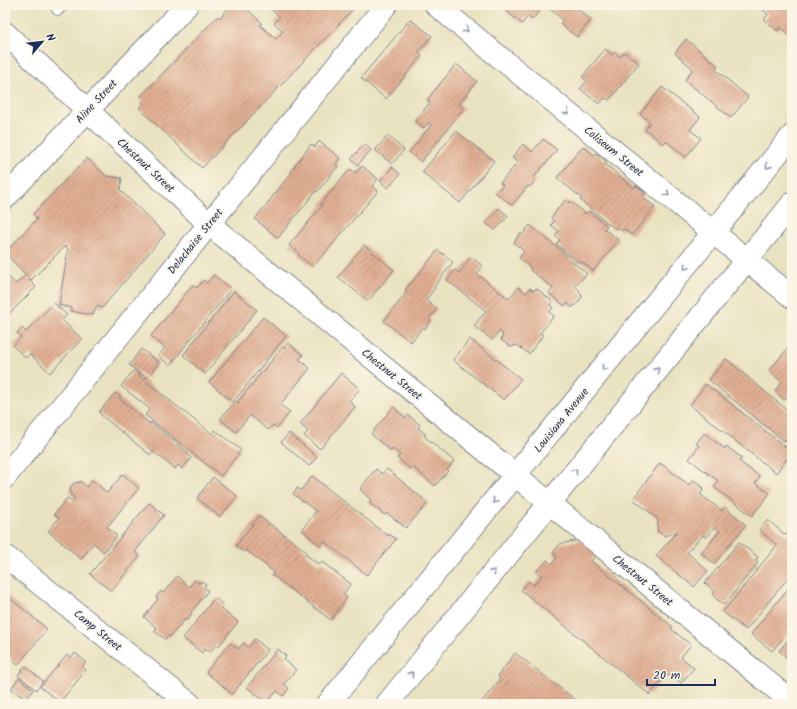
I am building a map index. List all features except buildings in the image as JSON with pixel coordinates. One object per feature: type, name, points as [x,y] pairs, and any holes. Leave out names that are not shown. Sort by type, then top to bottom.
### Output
[{"type":"street","name":"Delachaise Street","points":[[5,477],[386,5]]},
{"type":"street","name":"Coliseum Street","points":[[436,5],[792,297]]},
{"type":"street","name":"Aline Street","points":[[5,198],[88,110],[178,8]]},
{"type":"street","name":"Chestnut Street","points":[[5,33],[209,224],[792,702]]},
{"type":"street","name":"Louisiana Avenue","points":[[328,704],[792,136]]},
{"type":"street","points":[[387,704],[792,204]]},
{"type":"street","name":"Camp Street","points":[[5,556],[190,704]]}]
